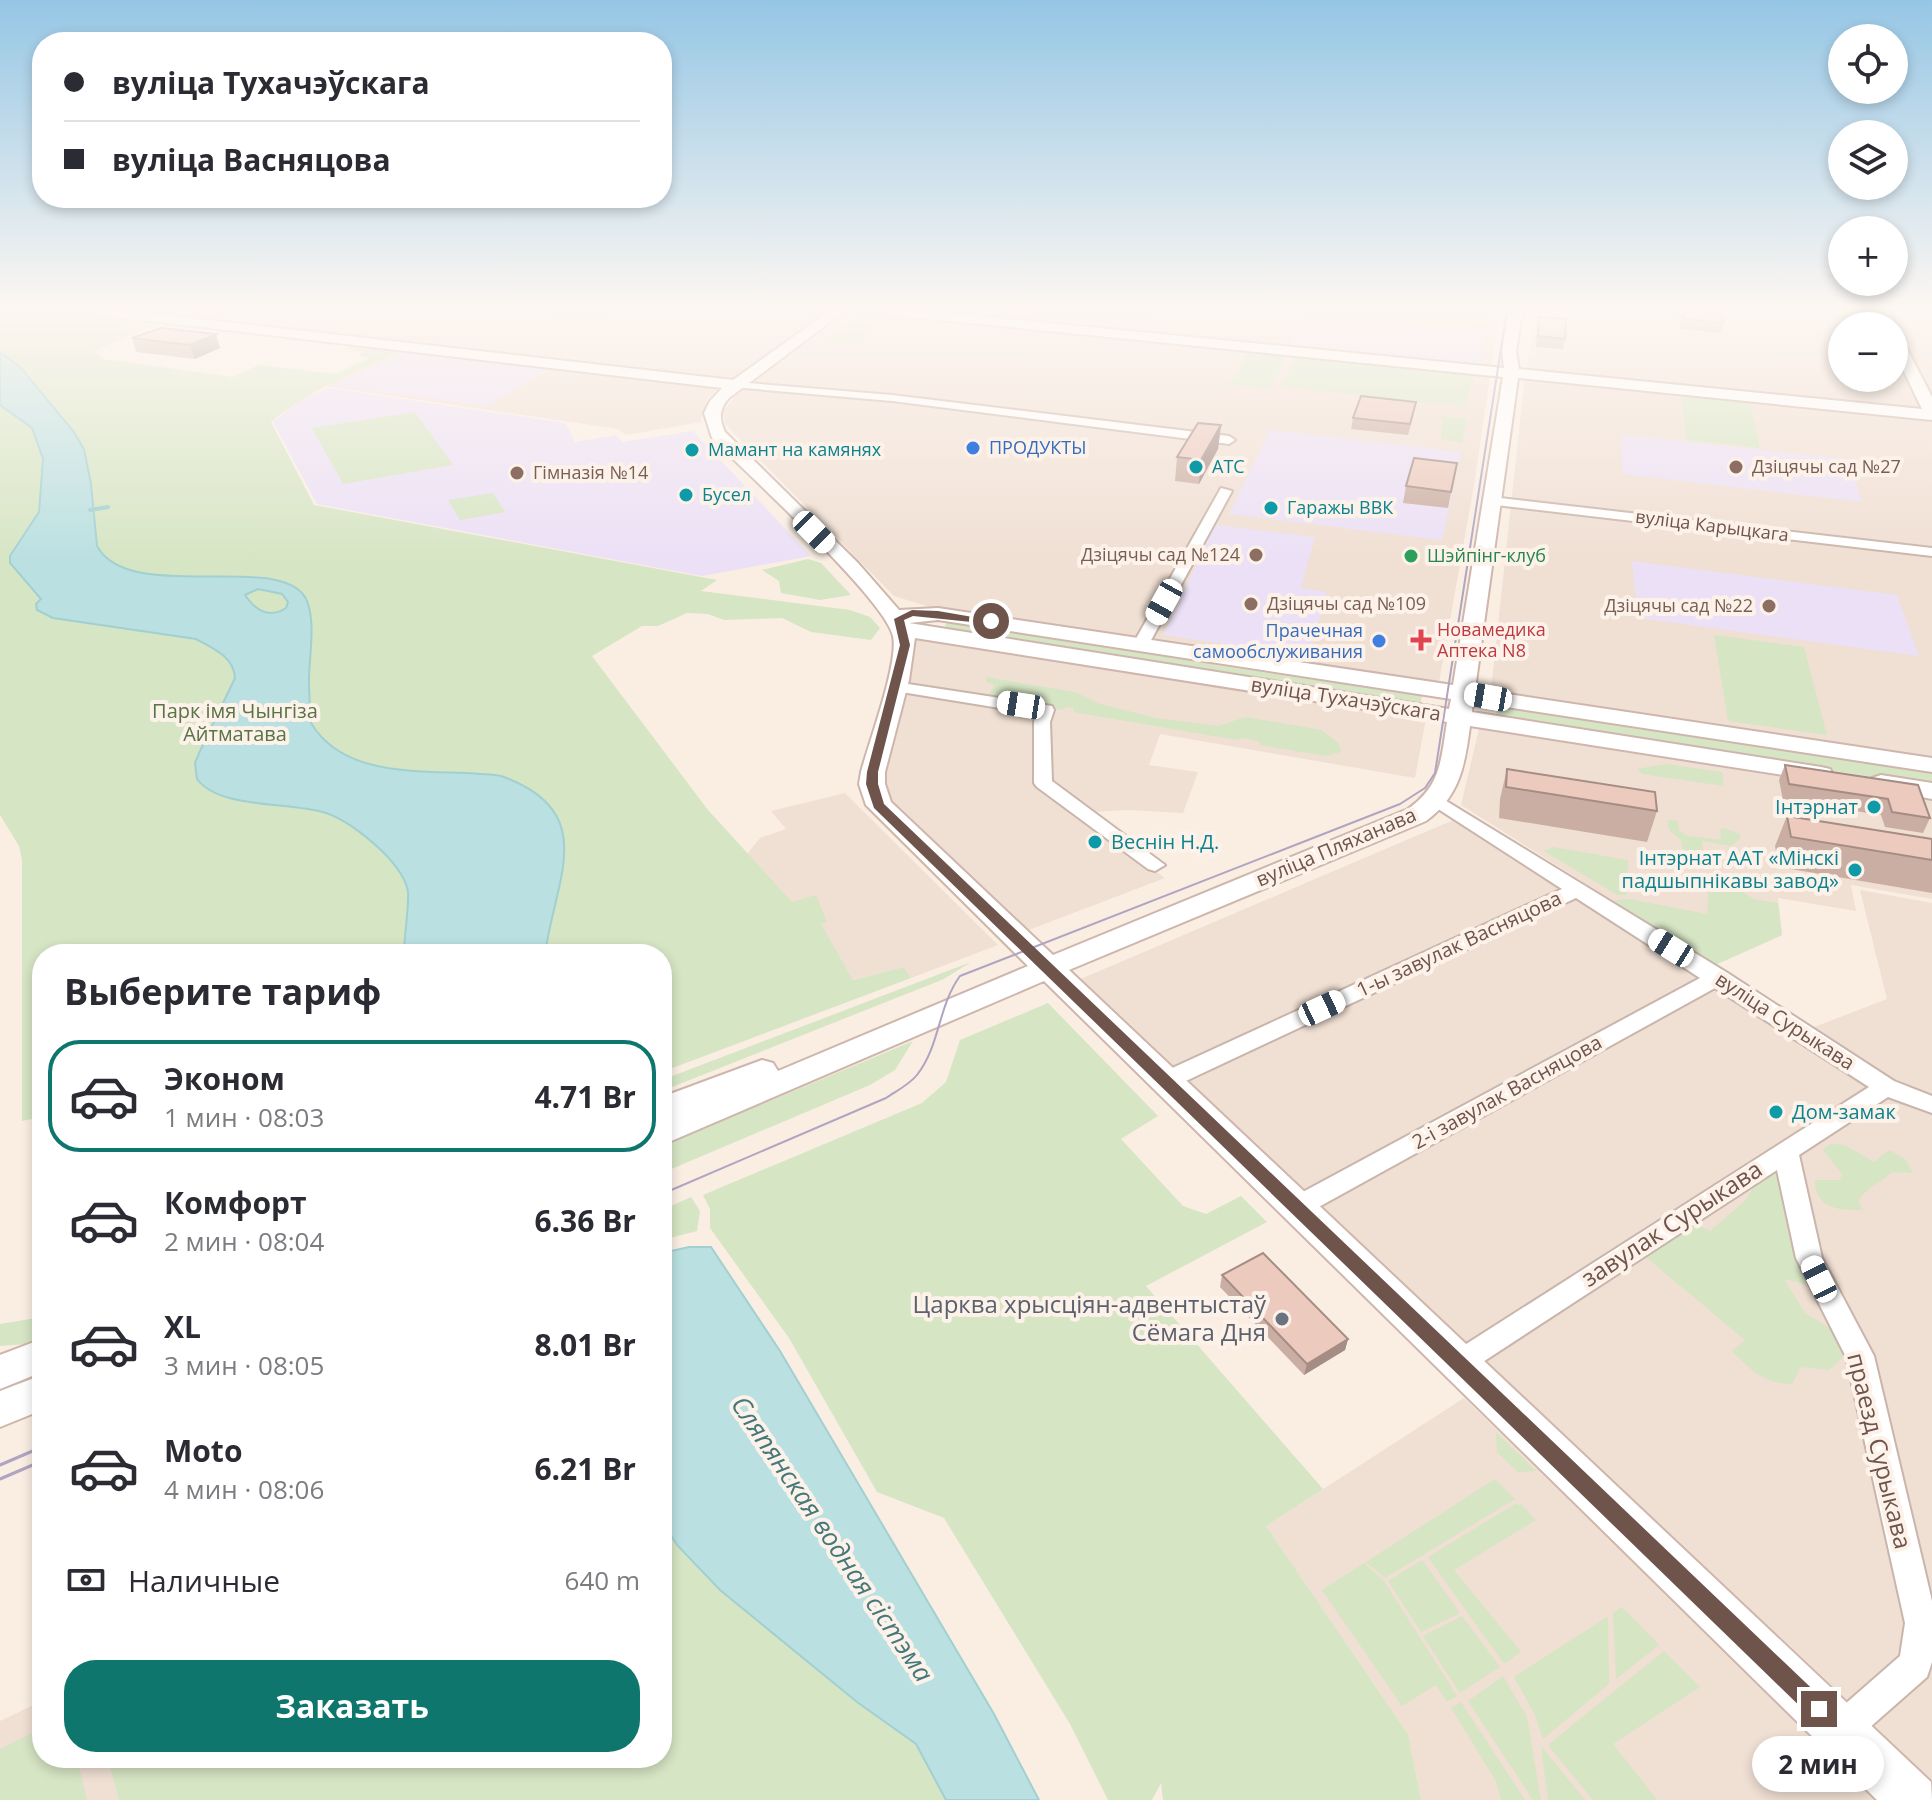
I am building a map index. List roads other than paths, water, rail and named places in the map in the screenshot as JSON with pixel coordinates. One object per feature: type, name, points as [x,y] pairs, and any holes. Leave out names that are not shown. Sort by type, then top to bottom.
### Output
[{"type":"street","points":[[725,394],[711,411],[718,434],[875,594],[900,626],[905,645],[873,772],[872,784],[879,805],[1913,1800]]},
{"type":"street","points":[[851,394],[1229,440]]},
{"type":"street","name":"вуліца Пляханава","points":[[672,1129],[930,1021],[1048,967],[1417,815],[1438,801],[1449,780],[1460,718],[1508,394]]},
{"type":"street","points":[[1736,394],[1932,414]]},
{"type":"street","points":[[1922,394],[1932,414]]},
{"type":"street","points":[[1141,644],[1226,491]]},
{"type":"street","name":"вуліца Карыцкага","points":[[1492,501],[1932,552]]},
{"type":"street","name":"вуліца Тухачэўскага","points":[[875,594],[938,614]]},
{"type":"street","name":"вуліца Тухачэўскага","points":[[1932,765],[938,614],[912,613],[901,617],[900,626],[1460,718],[1932,791]]},
{"type":"street","points":[[895,687],[1046,710],[1042,722],[1043,783],[1155,865]]},
{"type":"street","name":"вуліца Сурыкава","points":[[1438,801],[1886,1087],[1932,1105]]},
{"type":"street","name":"1-ы завулак Васняцова","points":[[1165,1081],[1579,889]]},
{"type":"street","name":"вуліца Пляханава","points":[[672,1106],[938,1000],[1048,967]]},
{"type":"street","name":"2-і завулак Васняцова","points":[[1297,1207],[1718,977]]},
{"type":"street","name":"завулак Сурыкава","points":[[1459,1363],[1886,1087]]},
{"type":"street","name":"праезд Сурыкава","points":[[1786,1150],[1809,1258],[1860,1356],[1921,1623],[1915,1665],[1840,1731]]},
{"type":"street","points":[[0,1372],[32,1359]]},
{"type":"street","points":[[0,1409],[32,1396]]},
{"type":"water","points":[[0,394],[43,394],[74,432],[84,449],[97,546],[114,563],[140,573],[270,579],[293,586],[307,601],[310,610],[311,723],[327,743],[348,756],[372,765],[424,772],[501,776],[532,791],[551,808],[562,828],[564,850],[547,944],[405,944],[408,892],[402,875],[382,851],[349,824],[311,809],[222,796],[197,779],[195,763],[235,678],[231,664],[222,654],[196,639],[53,618],[37,610],[36,604],[41,599],[10,563],[10,556],[39,512],[43,459],[32,428],[0,405]],"holes":[[[258,589],[282,594],[288,602],[286,608],[268,613],[258,609],[245,595]]]},
{"type":"water","name":"Сляпянская водная сістэма","points":[[711,1247],[780,1351],[994,1714],[1039,1800],[946,1800],[916,1744],[857,1702],[720,1590],[677,1545],[672,1537],[672,1251]]},
{"type":"waterway","points":[[90,510],[108,507]]},
{"type":"tram line","points":[[672,1190],[886,1098],[906,1085],[925,1064],[947,1000],[960,976],[1400,804],[1425,788],[1435,773],[1494,394]]},
{"type":"tram line","points":[[0,1465],[32,1451]]},
{"type":"tram line","points":[[0,1479],[32,1465]]},
{"type":"place","name":"ПРОДУКТЫ","points":[[973,448]]},
{"type":"place","name":"Мамант на камянях","points":[[692,450]]},
{"type":"place","name":"АТС","points":[[1196,467]]},
{"type":"place","name":"Дзіцячы сад №27","points":[[1736,467]]},
{"type":"place","name":"Гімназія №14","points":[[517,473]]},
{"type":"place","name":"Бусел","points":[[686,495]]},
{"type":"place","name":"Гаражы ВВК","points":[[1271,508]]},
{"type":"place","name":"Дзіцячы сад №124","points":[[1256,555]]},
{"type":"place","name":"Шэйпінг-клуб","points":[[1411,556]]},
{"type":"place","name":"Дзіцячы сад №109","points":[[1251,604]]},
{"type":"place","name":"Дзіцячы сад №22","points":[[1769,606]]},
{"type":"place","name":"Новамедика Аптека N8","points":[[1421,640]]},
{"type":"place","name":"Прачечная самообслуживания","points":[[1379,641]]},
{"type":"place","name":"Інтэрнат","points":[[1874,807]]},
{"type":"place","name":"Веснін Н.Д.","points":[[1095,842]]},
{"type":"place","name":"Інтэрнат ААТ «Мінскі падшыпнікавы завод»","points":[[1855,870]]},
{"type":"place","name":"Дом-замак","points":[[1776,1112]]},
{"type":"place","name":"Царква хрысціян-адвентыстаў Сёмага Дня","points":[[1282,1319]]},
{"type":"park label","name":"Парк імя Чынгіза Айтматава","points":[[235,722]]}]
